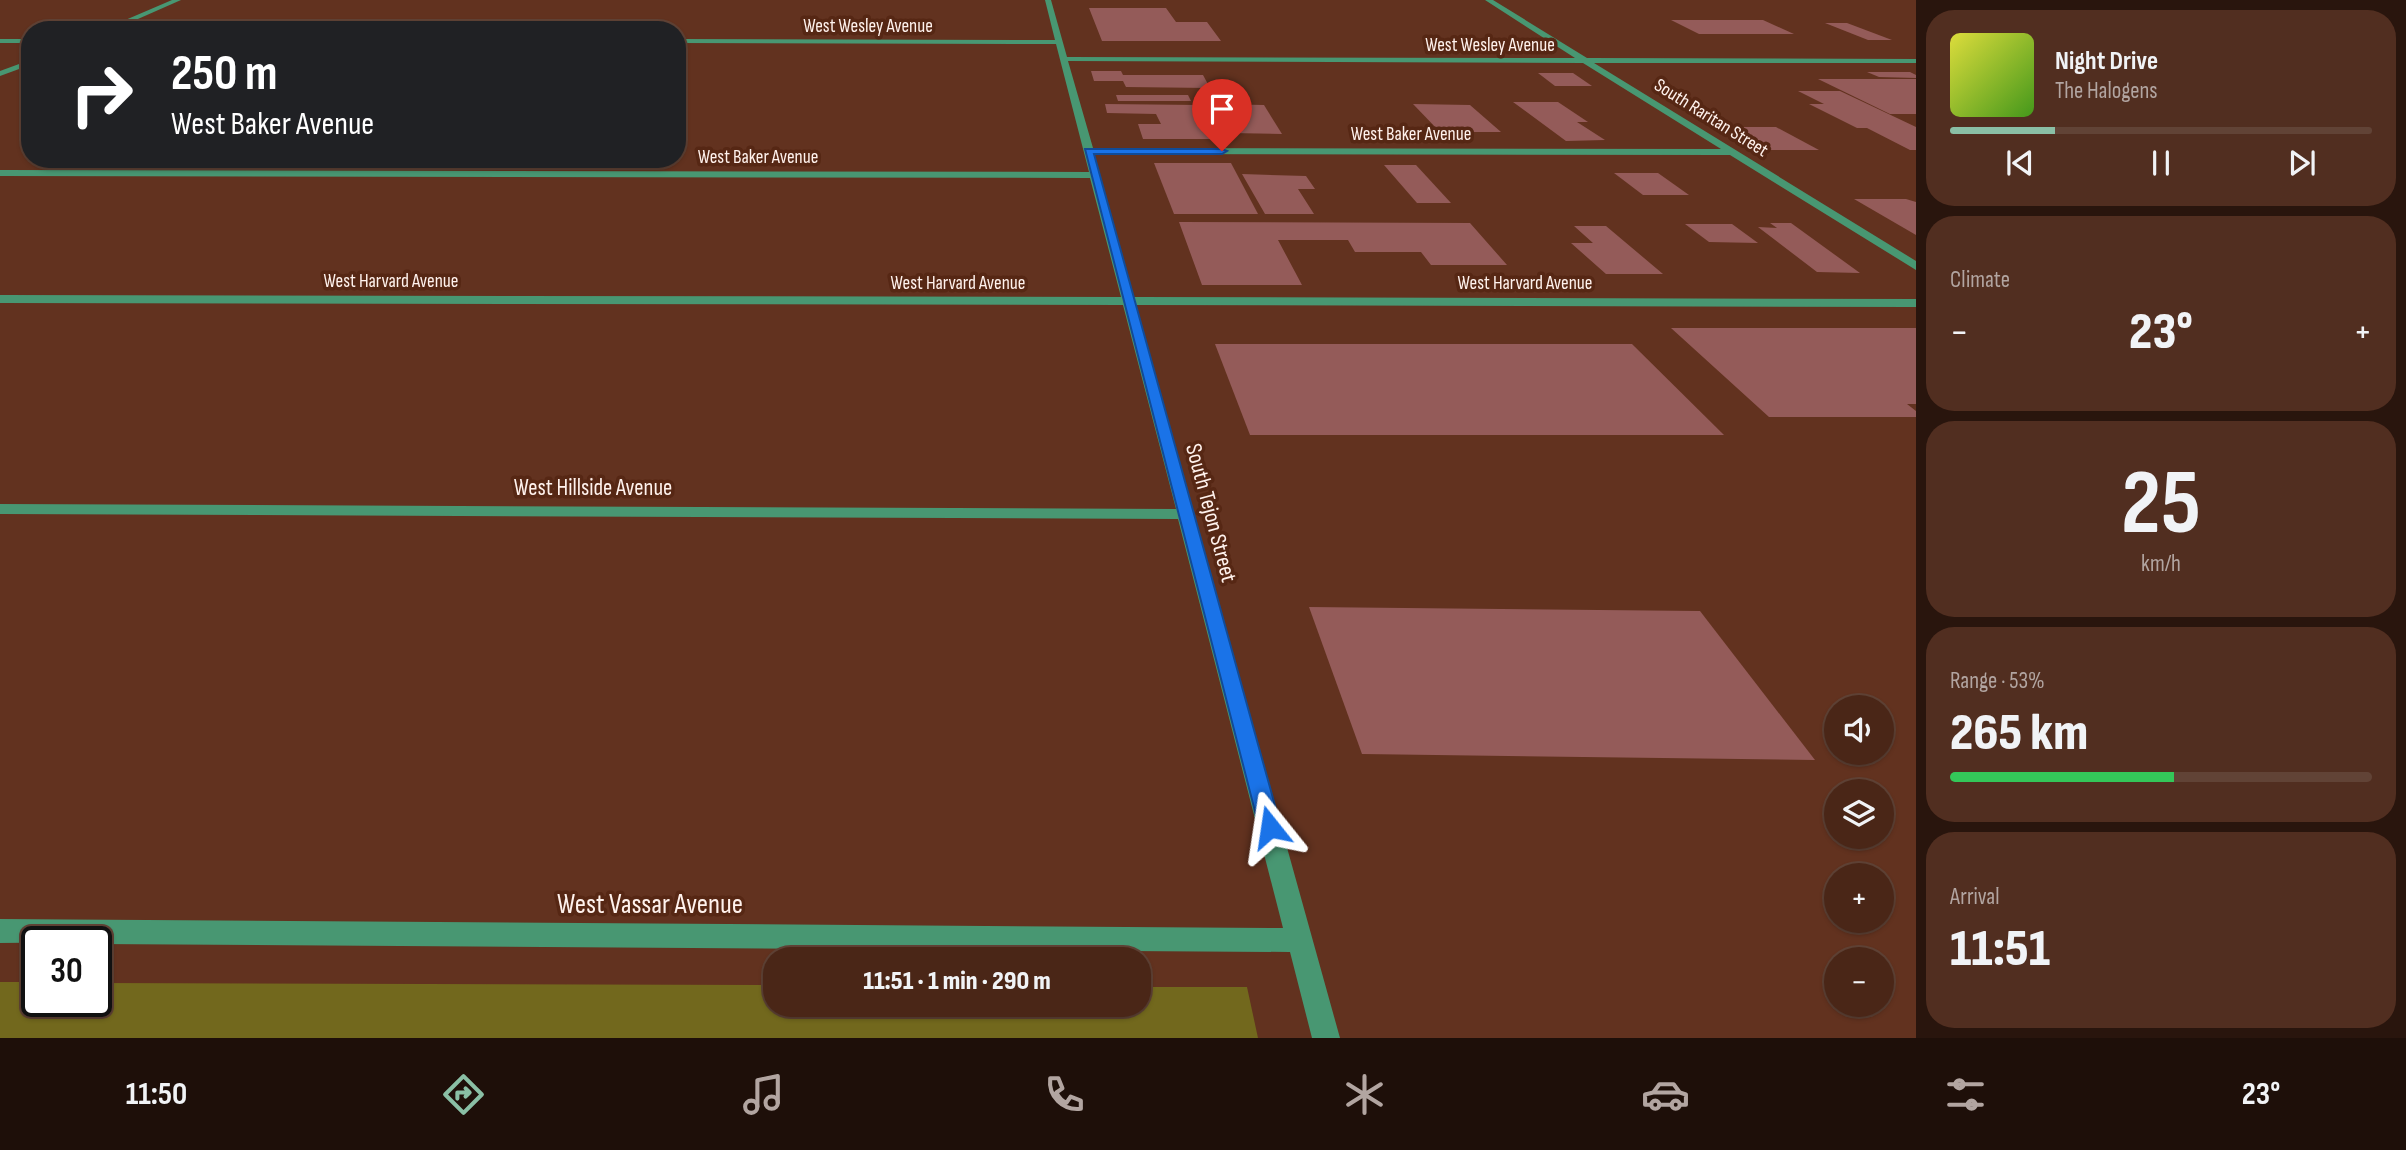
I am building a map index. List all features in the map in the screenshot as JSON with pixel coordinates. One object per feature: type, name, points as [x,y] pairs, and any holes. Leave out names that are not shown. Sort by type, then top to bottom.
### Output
[{"type":"street","points":[[128,21],[178,0]]},
{"type":"street","name":"South Tejon Street","points":[[1048,0],[1326,1038]]},
{"type":"street","name":"South Raritan Street","points":[[1488,0],[1916,265]]},
{"type":"street","points":[[0,41],[21,41]]},
{"type":"street","name":"West Wesley Avenue","points":[[686,41],[1586,61],[1916,61]]},
{"type":"street","points":[[0,74],[21,66]]},
{"type":"street","name":"West Baker Avenue","points":[[1088,151],[1733,152]]},
{"type":"street","name":"West Baker Avenue","points":[[0,173],[1095,175]]},
{"type":"street","name":"West Harvard Avenue","points":[[0,299],[1916,303]]},
{"type":"street","name":"West Hillside Avenue","points":[[0,509],[1186,514]]},
{"type":"street","name":"West Vassar Avenue","points":[[0,931],[1300,940]]},
{"type":"shaded area","points":[[0,982],[21,982],[21,1017],[112,1017],[112,983],[763,985],[763,1017],[1151,1017],[1151,987],[1247,987],[1258,1038],[0,1038]]},
{"type":"building","points":[[1089,8],[1166,8],[1176,22],[1207,22],[1221,41],[1102,41]]},
{"type":"building","points":[[1671,20],[1763,20],[1794,34],[1699,34]]},
{"type":"building","points":[[1825,23],[1847,23],[1892,40],[1868,40]]},
{"type":"building","points":[[1091,71],[1121,71],[1123,75],[1203,75],[1210,88],[1126,87],[1123,81],[1094,81]]},
{"type":"building","points":[[1867,72],[1910,72],[1916,75],[1916,78],[1879,77]]},
{"type":"building","points":[[1538,73],[1573,73],[1592,86],[1555,86]]},
{"type":"building","points":[[1818,79],[1916,79],[1916,114],[1890,114]]},
{"type":"building","points":[[1798,91],[1840,91],[1916,127],[1916,150],[1910,150],[1867,128],[1857,128],[1809,104],[1824,104]]},
{"type":"building","points":[[1116,95],[1188,95],[1191,101],[1118,101]]},
{"type":"building","points":[[1513,102],[1558,102],[1588,122],[1577,122],[1605,140],[1566,141]]},
{"type":"building","points":[[1105,104],[1199,105],[1216,139],[1143,139],[1138,124],[1161,124],[1156,114],[1107,113]]},
{"type":"building","points":[[1216,104],[1264,105],[1282,134],[1230,133]]},
{"type":"building","points":[[1413,104],[1470,105],[1501,132],[1440,132]]},
{"type":"building","points":[[1732,127],[1776,127],[1819,150],[1771,150]]},
{"type":"building","points":[[1154,163],[1231,163],[1258,214],[1174,214]]},
{"type":"building","points":[[1384,165],[1416,165],[1451,203],[1417,203]]},
{"type":"building","points":[[1614,173],[1658,173],[1689,195],[1643,195]]},
{"type":"building","points":[[1242,174],[1306,176],[1315,189],[1298,189],[1314,214],[1265,214]]},
{"type":"building","points":[[1854,199],[1906,199],[1916,202],[1916,235]]},
{"type":"building","points":[[1179,222],[1470,223],[1507,265],[1431,265],[1421,252],[1355,252],[1348,240],[1278,240],[1302,285],[1202,285]]},
{"type":"building","points":[[1770,223],[1791,223],[1860,273],[1817,272],[1758,227],[1777,228]]},
{"type":"building","points":[[1685,224],[1732,224],[1758,243],[1709,242]]},
{"type":"building","points":[[1574,226],[1606,226],[1663,274],[1606,274],[1571,243],[1593,243]]},
{"type":"building","points":[[1671,328],[1916,328],[1916,404],[1907,404],[1916,411],[1916,417],[1769,417]]},
{"type":"building","points":[[1215,344],[1632,344],[1724,435],[1250,435]]},
{"type":"building","points":[[1309,607],[1700,611],[1815,760],[1362,754]]},
{"type":"route","points":[[1222,151],[1088,151],[1270,827]]}]
